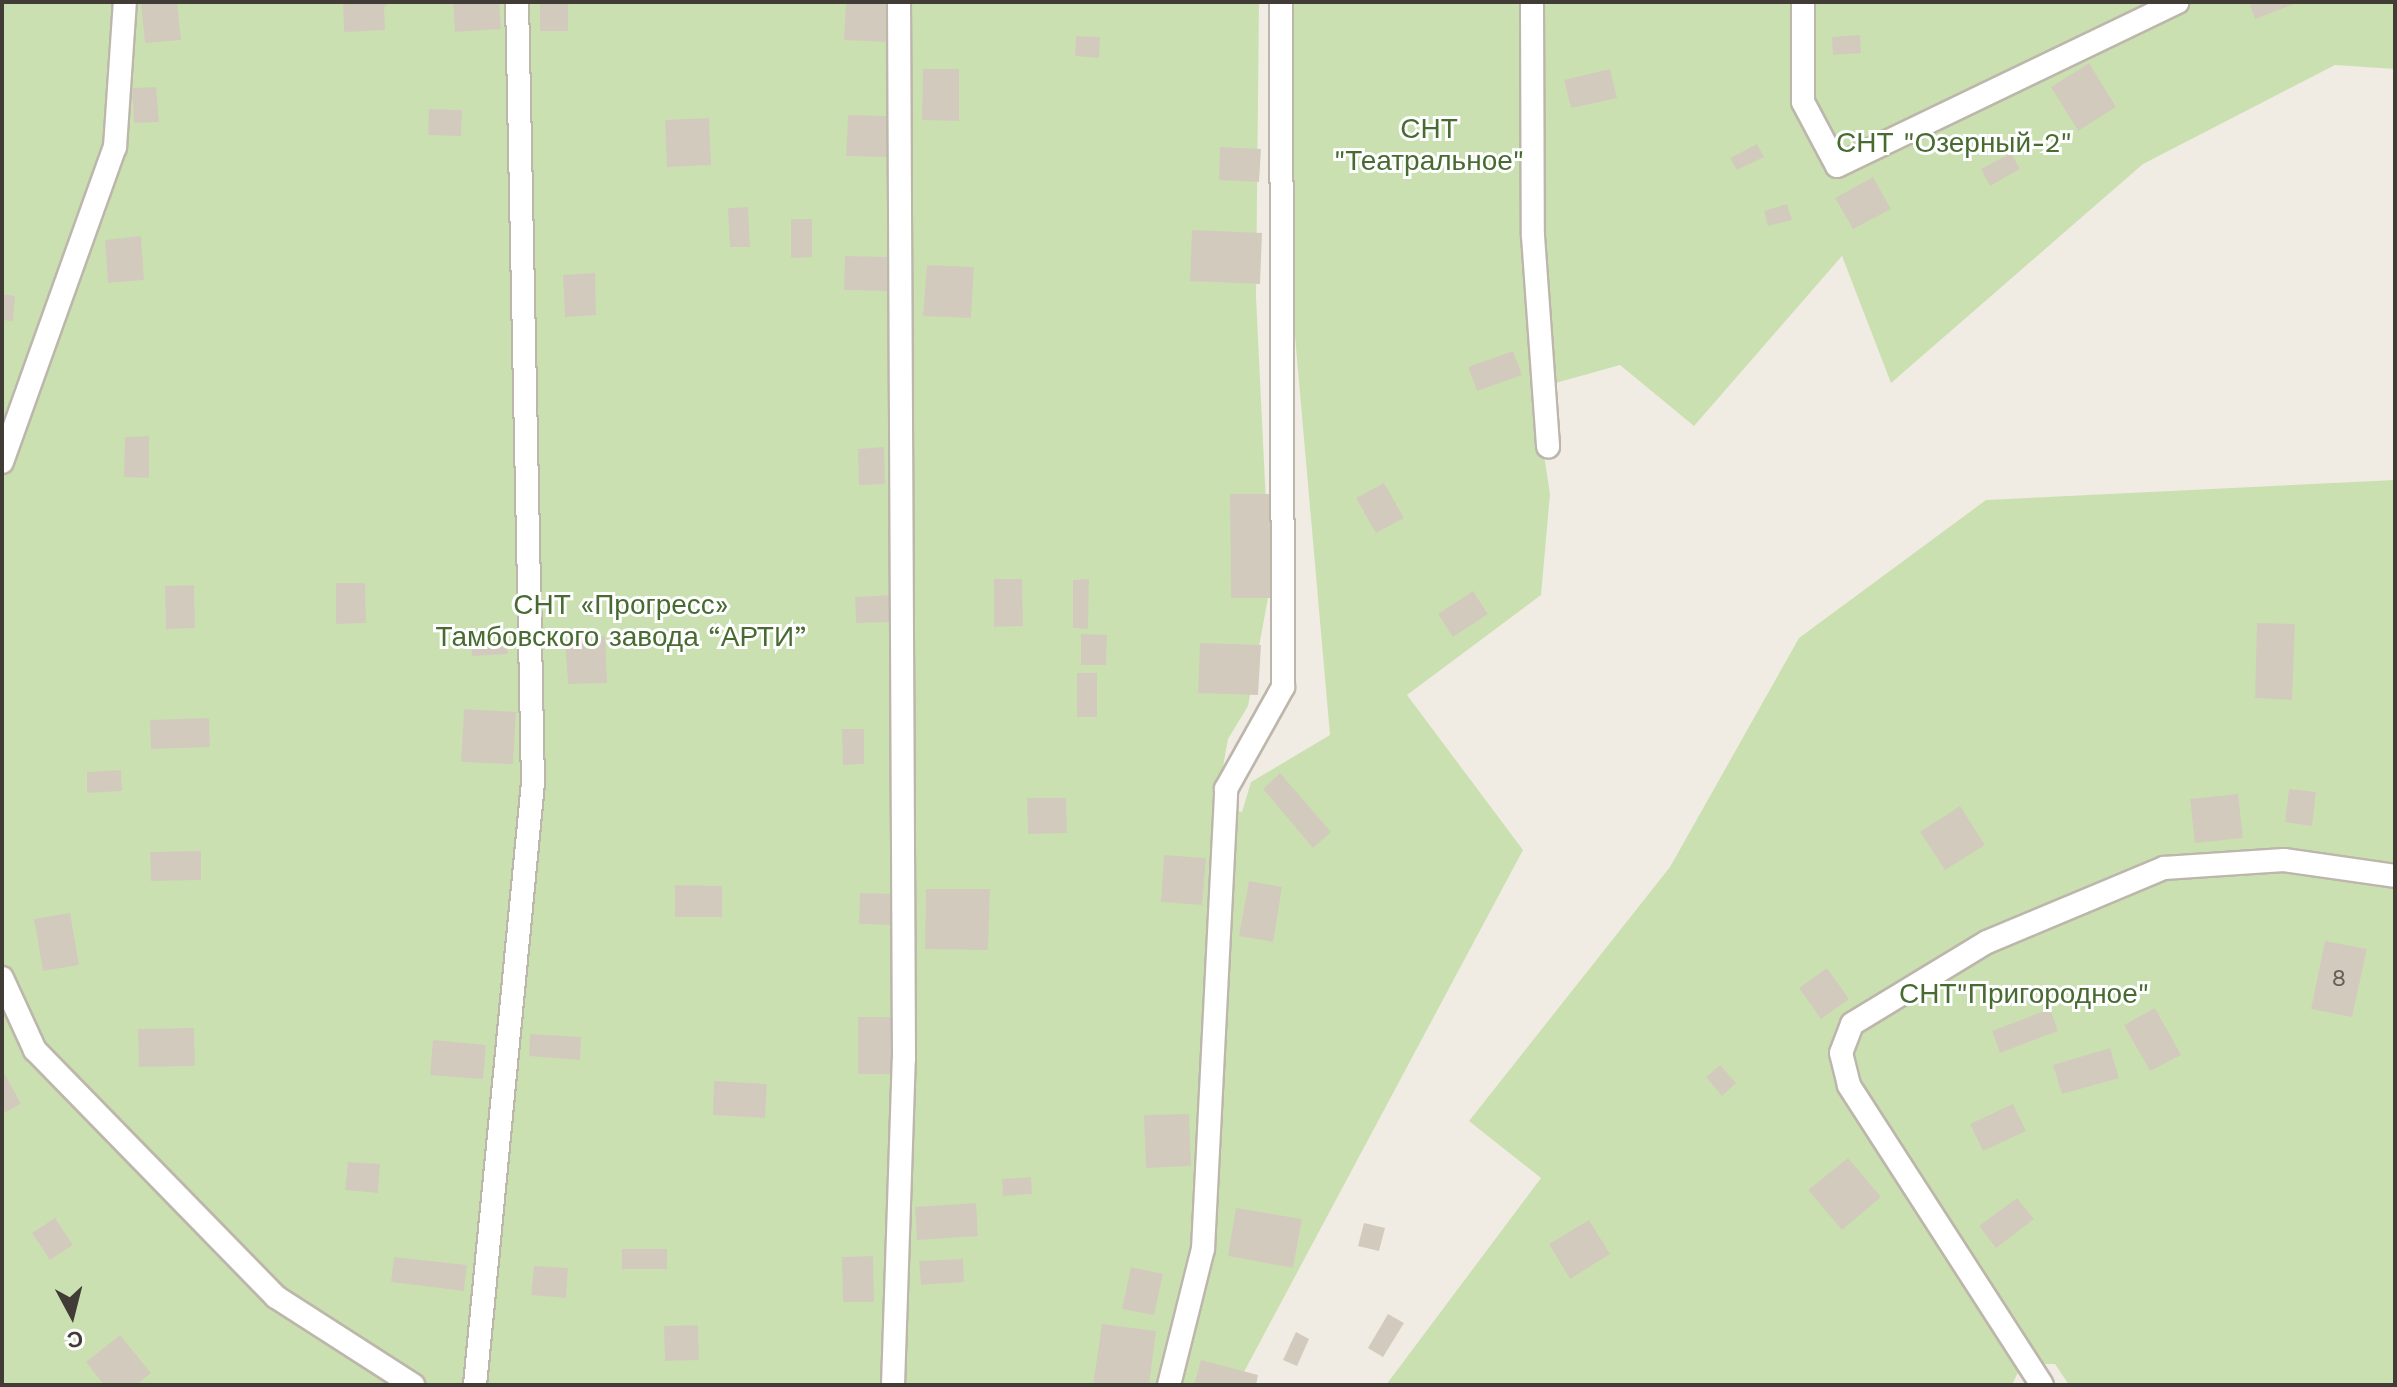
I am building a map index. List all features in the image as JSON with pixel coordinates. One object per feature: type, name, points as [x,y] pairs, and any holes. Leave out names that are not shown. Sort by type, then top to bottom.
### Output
[{"type":"lane","points":[[2,462],[115,147],[125,2]]},
{"type":"lane","points":[[475,1385],[533,783],[517,2]]},
{"type":"lane","points":[[893,1385],[904,1059],[899,2]]},
{"type":"lane","points":[[1169,1385],[1203,1249],[1226,789],[1283,687],[1281,2]]},
{"type":"lane","points":[[1532,2],[1533,236],[1548,446]]},
{"type":"lane","points":[[1803,2],[1803,102],[1837,166],[2178,2]]},
{"type":"lane","points":[[2042,1385],[1855,1096],[1841,1053],[1852,1024],[1987,942],[2164,868],[2284,860],[2395,876]]},
{"type":"lane","points":[[2,978],[35,1050],[276,1297],[413,1385]]},
{"type":"green space","name":"СНТ «Прогресс» Тамбовского завода “АРТИ”","points":[[2,2],[1259,2],[1256,296],[1270,587],[1248,706],[1228,739],[1216,806],[1242,812],[1251,782],[1330,735],[1284,211],[1289,2],[2395,2],[2395,69],[2335,65],[2143,164],[1891,383],[1842,256],[1694,426],[1620,365],[1534,389],[1550,494],[1541,595],[1407,695],[1523,850],[1237,1385],[2,1385]]},
{"type":"green space","name":"СНТ\"Пригородное\"","points":[[2395,480],[2395,1385],[2069,1385],[2055,1364],[2022,1364],[2012,1385],[1386,1385],[1541,1178],[1469,1121],[1670,867],[1799,638],[1986,500]]},
{"type":"building","points":[[177,2],[181,40],[145,43],[141,4]]},
{"type":"building","points":[[343,2],[392,2],[384,7],[385,30],[344,32]]},
{"type":"building","points":[[453,2],[499,2],[501,29],[455,32]]},
{"type":"building","points":[[540,2],[568,2],[568,31],[540,31]]},
{"type":"building","points":[[846,2],[890,2],[888,42],[844,40]]},
{"type":"building","points":[[2249,2],[2300,2],[2255,19]]},
{"type":"building","points":[[1860,35],[1861,53],[1833,55],[1832,37]]},
{"type":"building","points":[[1076,36],[1100,37],[1099,58],[1075,56]]},
{"type":"building","points":[[2089,63],[2116,107],[2078,131],[2051,87]]},
{"type":"building","points":[[923,69],[959,69],[959,121],[922,120]]},
{"type":"building","points":[[1610,69],[1617,98],[1571,108],[1564,80]]},
{"type":"building","points":[[156,87],[159,122],[134,123],[132,88]]},
{"type":"building","points":[[429,109],[462,110],[461,136],[428,135]]},
{"type":"building","points":[[848,115],[890,116],[889,157],[846,156]]},
{"type":"building","points":[[709,118],[711,165],[667,167],[665,120]]},
{"type":"building","points":[[1757,144],[1764,157],[1737,170],[1730,158]]},
{"type":"building","points":[[1220,147],[1261,149],[1259,182],[1219,180]]},
{"type":"building","points":[[2011,153],[2020,169],[1990,186],[1981,169]]},
{"type":"building","points":[[1873,177],[1891,209],[1853,229],[1835,198]]},
{"type":"building","points":[[1787,204],[1792,220],[1768,226],[1764,211]]},
{"type":"building","points":[[748,207],[750,247],[730,247],[728,208]]},
{"type":"building","points":[[791,219],[812,219],[812,257],[791,258]]},
{"type":"building","points":[[1192,230],[1262,233],[1260,284],[1190,281]]},
{"type":"building","points":[[141,236],[144,280],[108,283],[105,240]]},
{"type":"building","points":[[845,256],[889,257],[888,291],[844,290]]},
{"type":"building","points":[[927,265],[974,267],[971,318],[923,316]]},
{"type":"building","points":[[595,273],[596,315],[565,317],[563,275]]},
{"type":"building","points":[[2,294],[15,296],[13,321],[2,320]]},
{"type":"building","points":[[1513,351],[1522,375],[1477,391],[1468,367]]},
{"type":"building","points":[[149,436],[149,478],[124,477],[125,437]]},
{"type":"building","points":[[884,447],[885,484],[859,485],[858,449]]},
{"type":"building","points":[[1384,483],[1404,518],[1376,533],[1356,498]]},
{"type":"building","points":[[1230,494],[1271,494],[1272,598],[1231,598]]},
{"type":"building","points":[[994,579],[1022,579],[1023,626],[994,627]]},
{"type":"building","points":[[1089,579],[1088,629],[1073,628],[1073,580]]},
{"type":"building","points":[[336,583],[365,583],[366,623],[336,624]]},
{"type":"building","points":[[194,585],[195,628],[166,629],[165,586]]},
{"type":"building","points":[[1473,591],[1488,614],[1453,637],[1438,614]]},
{"type":"building","points":[[891,595],[892,622],[856,623],[855,597]]},
{"type":"building","points":[[2257,623],[2295,624],[2292,700],[2255,698]]},
{"type":"building","points":[[1081,634],[1107,635],[1106,665],[1081,665]]},
{"type":"building","points":[[605,636],[607,683],[568,684],[565,639]]},
{"type":"building","points":[[506,641],[508,654],[472,656],[471,643]]},
{"type":"building","points":[[1200,643],[1261,645],[1258,695],[1198,693]]},
{"type":"building","points":[[1077,673],[1097,673],[1097,717],[1077,717]]},
{"type":"building","points":[[464,709],[516,712],[513,764],[461,762]]},
{"type":"building","points":[[209,718],[210,747],[151,749],[150,720]]},
{"type":"building","points":[[842,729],[864,729],[864,764],[843,765]]},
{"type":"building","points":[[121,770],[122,791],[87,793],[87,772]]},
{"type":"building","points":[[1280,773],[1331,832],[1313,848],[1263,789]]},
{"type":"building","points":[[2289,789],[2316,792],[2312,826],[2285,822]]},
{"type":"building","points":[[2238,794],[2243,838],[2195,843],[2190,799]]},
{"type":"building","points":[[1027,798],[1066,798],[1067,833],[1028,834]]},
{"type":"building","points":[[1960,806],[1985,845],[1945,870],[1920,832]]},
{"type":"building","points":[[201,851],[201,880],[151,881],[150,852]]},
{"type":"building","points":[[1164,855],[1206,858],[1202,905],[1161,902]]},
{"type":"building","points":[[1249,881],[1282,887],[1273,942],[1239,936]]},
{"type":"building","points":[[675,885],[722,886],[722,917],[675,917]]},
{"type":"building","points":[[926,889],[990,889],[988,950],[925,949]]},
{"type":"building","points":[[860,893],[898,894],[897,925],[859,924]]},
{"type":"building","points":[[70,913],[79,965],[43,971],[34,919]]},
{"type":"building","points":[[2325,941],[2367,949],[2352,1017],[2311,1009]]},
{"type":"building","points":[[1827,968],[1849,999],[1821,1019],[1799,988]]},
{"type":"building","points":[[2155,1008],[2181,1055],[2150,1071],[2124,1025]]},
{"type":"building","points":[[2050,1009],[2058,1031],[2000,1053],[1992,1031]]},
{"type":"building","points":[[858,1017],[891,1017],[893,1074],[858,1074]]},
{"type":"building","points":[[194,1028],[195,1066],[139,1067],[138,1029]]},
{"type":"building","points":[[530,1034],[581,1037],[580,1060],[529,1056]]},
{"type":"building","points":[[433,1040],[486,1045],[483,1079],[430,1075]]},
{"type":"building","points":[[2110,1048],[2119,1078],[2062,1094],[2053,1065]]},
{"type":"building","points":[[1720,1065],[1736,1083],[1722,1096],[1706,1077]]},
{"type":"building","points":[[2,1069],[21,1104],[2,1114]]},
{"type":"building","points":[[714,1081],[767,1084],[765,1118],[713,1115]]},
{"type":"building","points":[[2013,1104],[2026,1131],[1983,1151],[1970,1124]]},
{"type":"building","points":[[1189,1114],[1191,1166],[1146,1168],[1144,1115]]},
{"type":"building","points":[[1848,1158],[1881,1197],[1842,1230],[1808,1190]]},
{"type":"building","points":[[348,1162],[380,1164],[378,1193],[345,1190]]},
{"type":"building","points":[[1031,1177],[1032,1194],[1003,1196],[1002,1179]]},
{"type":"building","points":[[2017,1198],[2034,1219],[1996,1248],[1979,1226]]},
{"type":"building","points":[[976,1203],[978,1236],[917,1240],[915,1207]]},
{"type":"building","points":[[1236,1208],[1302,1219],[1293,1268],[1228,1256]]},
{"type":"building","points":[[55,1218],[73,1245],[50,1260],[32,1233]]},
{"type":"building","points":[[1589,1220],[1610,1254],[1570,1279],[1549,1244]]},
{"type":"building","points":[[1364,1223],[1385,1228],[1379,1251],[1358,1246]]},
{"type":"building","points":[[622,1249],[667,1249],[667,1269],[622,1269]]},
{"type":"building","points":[[873,1256],[874,1302],[843,1302],[842,1257]]},
{"type":"building","points":[[394,1257],[467,1265],[464,1291],[391,1282]]},
{"type":"building","points":[[963,1259],[964,1282],[921,1285],[919,1261]]},
{"type":"building","points":[[534,1266],[568,1268],[566,1298],[531,1295]]},
{"type":"building","points":[[1131,1267],[1163,1274],[1154,1315],[1122,1309]]},
{"type":"building","points":[[1388,1314],[1404,1323],[1383,1357],[1368,1348]]},
{"type":"building","points":[[1102,1324],[1156,1331],[1149,1385],[1093,1385]]},
{"type":"building","points":[[698,1325],[699,1360],[665,1361],[664,1326]]},
{"type":"building","points":[[1296,1332],[1309,1339],[1297,1366],[1283,1360]]},
{"type":"building","points":[[120,1335],[151,1373],[136,1385],[104,1385],[86,1362]]},
{"type":"building","points":[[1201,1360],[1258,1375],[1256,1385],[1194,1385]]},
{"type":"park label","name":"СНТ \"Озерный-2\"","points":[[1954,143]]},
{"type":"park label","name":"СНТ \"Театральное\"","points":[[1429,145]]}]
